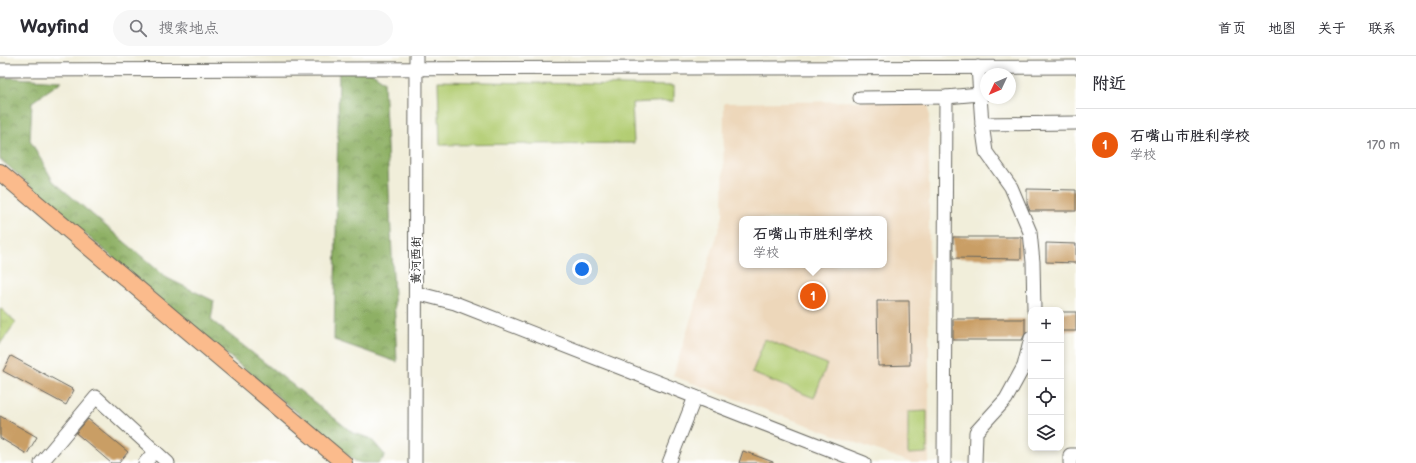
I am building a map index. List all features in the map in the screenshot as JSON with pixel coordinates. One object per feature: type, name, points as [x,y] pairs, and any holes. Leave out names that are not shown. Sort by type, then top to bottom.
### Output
[{"type":"main road","points":[[0,172],[344,463]]},
{"type":"street","name":"黄河西街","points":[[415,463],[416,56]]},
{"type":"street","points":[[0,70],[416,70],[697,62],[978,67],[1076,67]]},
{"type":"street","points":[[860,98],[946,97],[980,94],[978,67]]},
{"type":"street","points":[[944,463],[946,97]]},
{"type":"street","points":[[981,104],[986,152],[1010,187],[1030,232],[1033,262],[1034,307]]},
{"type":"street","points":[[982,124],[1076,124]]},
{"type":"street","points":[[416,293],[455,303],[864,463]]},
{"type":"street","points":[[975,463],[976,432],[1006,399],[1024,366],[1030,343]]},
{"type":"street","points":[[41,463],[96,397],[168,463]]},
{"type":"street","points":[[669,463],[695,397]]},
{"type":"street","points":[[145,463],[155,451]]},
{"type":"street","points":[[1070,463],[1070,455],[1076,455]]},
{"type":"shaded area","points":[[929,100],[929,463],[912,463],[673,376],[723,216],[724,103]]},
{"type":"green space","points":[[339,70],[371,72],[384,81],[397,362],[334,340]]},
{"type":"green space","points":[[0,77],[62,81],[32,102],[30,140],[53,181],[167,278],[214,301],[211,320],[353,433],[370,438],[386,456],[378,463],[362,463],[355,461],[158,297],[0,159]]},
{"type":"green space","points":[[438,81],[674,86],[674,101],[632,103],[634,143],[440,145]]},
{"type":"green space","points":[[0,308],[16,322],[0,344]]},
{"type":"green space","points":[[765,339],[827,364],[814,398],[752,373]]},
{"type":"green space","points":[[927,411],[927,453],[908,454],[908,412]]},
{"type":"building","points":[[1027,189],[1076,190],[1076,211],[1030,211],[1027,203]]},
{"type":"building","points":[[953,237],[1021,237],[1021,259],[953,258]]},
{"type":"building","points":[[1046,243],[1076,244],[1076,263],[1046,262]]},
{"type":"building","points":[[877,301],[909,301],[910,365],[878,366]]},
{"type":"building","points":[[1064,312],[1076,312],[1076,331],[1064,331]]},
{"type":"building","points":[[953,319],[1025,319],[1025,334],[1022,340],[953,340]]},
{"type":"building","points":[[11,356],[74,390],[66,405],[3,371]]},
{"type":"building","points":[[0,416],[37,437],[27,454],[0,438]]},
{"type":"building","points":[[88,419],[128,452],[119,463],[111,463],[76,433]]},
{"type":"building","points":[[743,451],[773,462],[773,463],[739,463]]},
{"type":"place","name":"石嘴山市胜利学校","points":[[813,296]]}]
